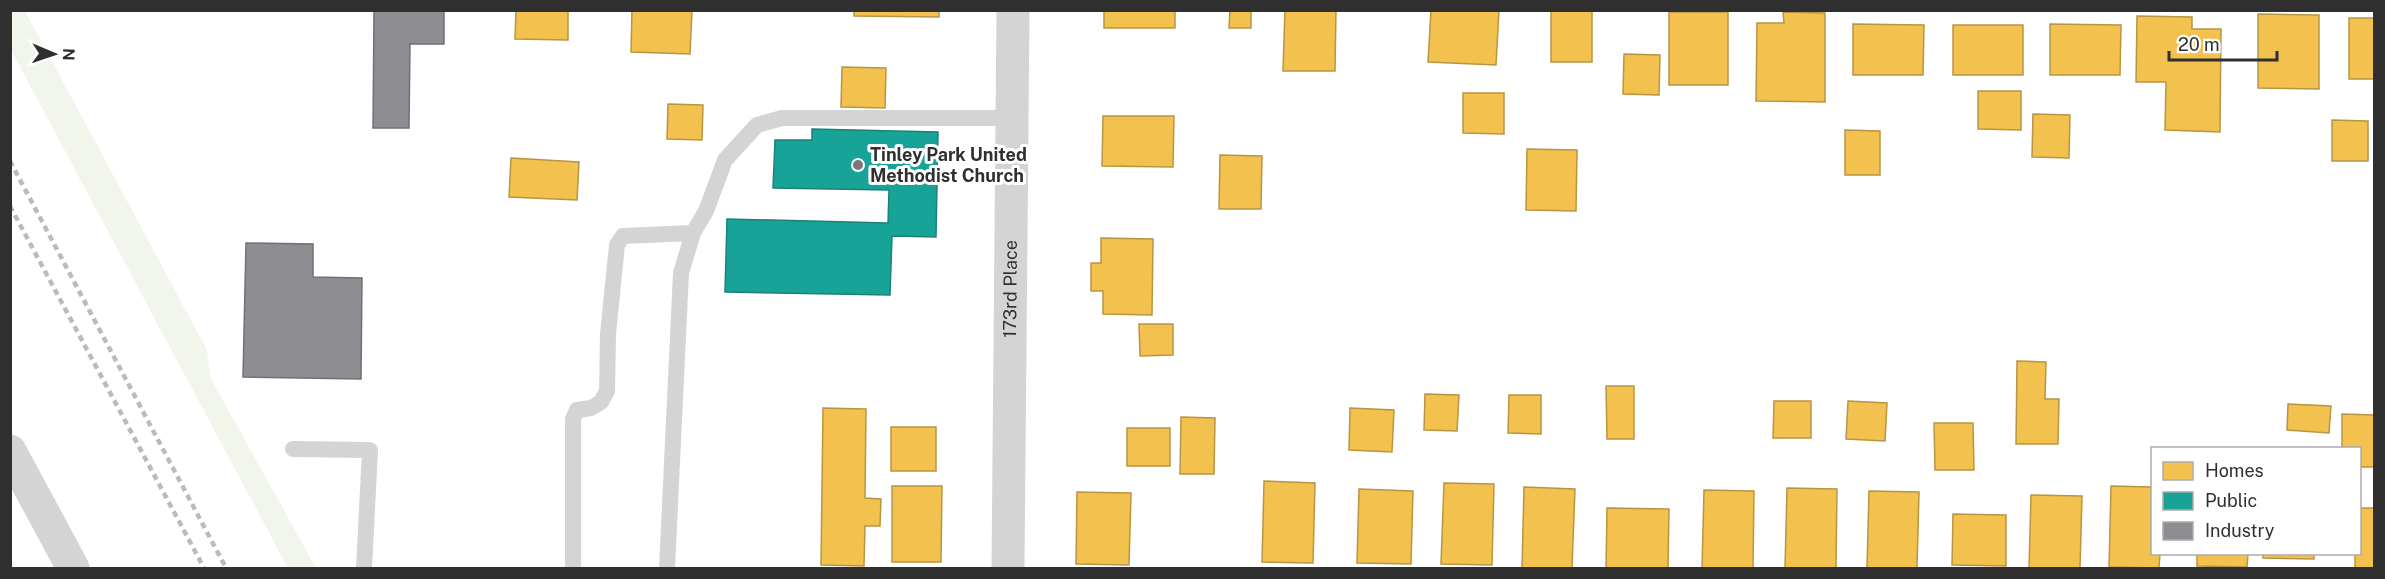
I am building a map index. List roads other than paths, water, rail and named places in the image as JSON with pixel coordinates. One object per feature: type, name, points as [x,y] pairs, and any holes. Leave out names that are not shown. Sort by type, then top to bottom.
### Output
[{"type":"street","name":"173rd Place","points":[[1008,568],[1013,10]]},
{"type":"street","points":[[10,450],[73,568]]},
{"type":"lane","points":[[667,568],[681,273],[693,232],[706,211],[725,160],[757,125],[783,118],[1013,118]]},
{"type":"lane","points":[[573,568],[573,419],[577,410],[591,408],[601,402],[607,391],[608,334],[617,245],[623,236],[693,232]]},
{"type":"lane","points":[[293,449],[370,450],[364,568]]},
{"type":"railway","points":[[10,161],[226,568]]},
{"type":"railway","points":[[10,206],[204,568]]},
{"type":"place","name":"Tinley Park United Methodist Church","points":[[858,165]]}]
